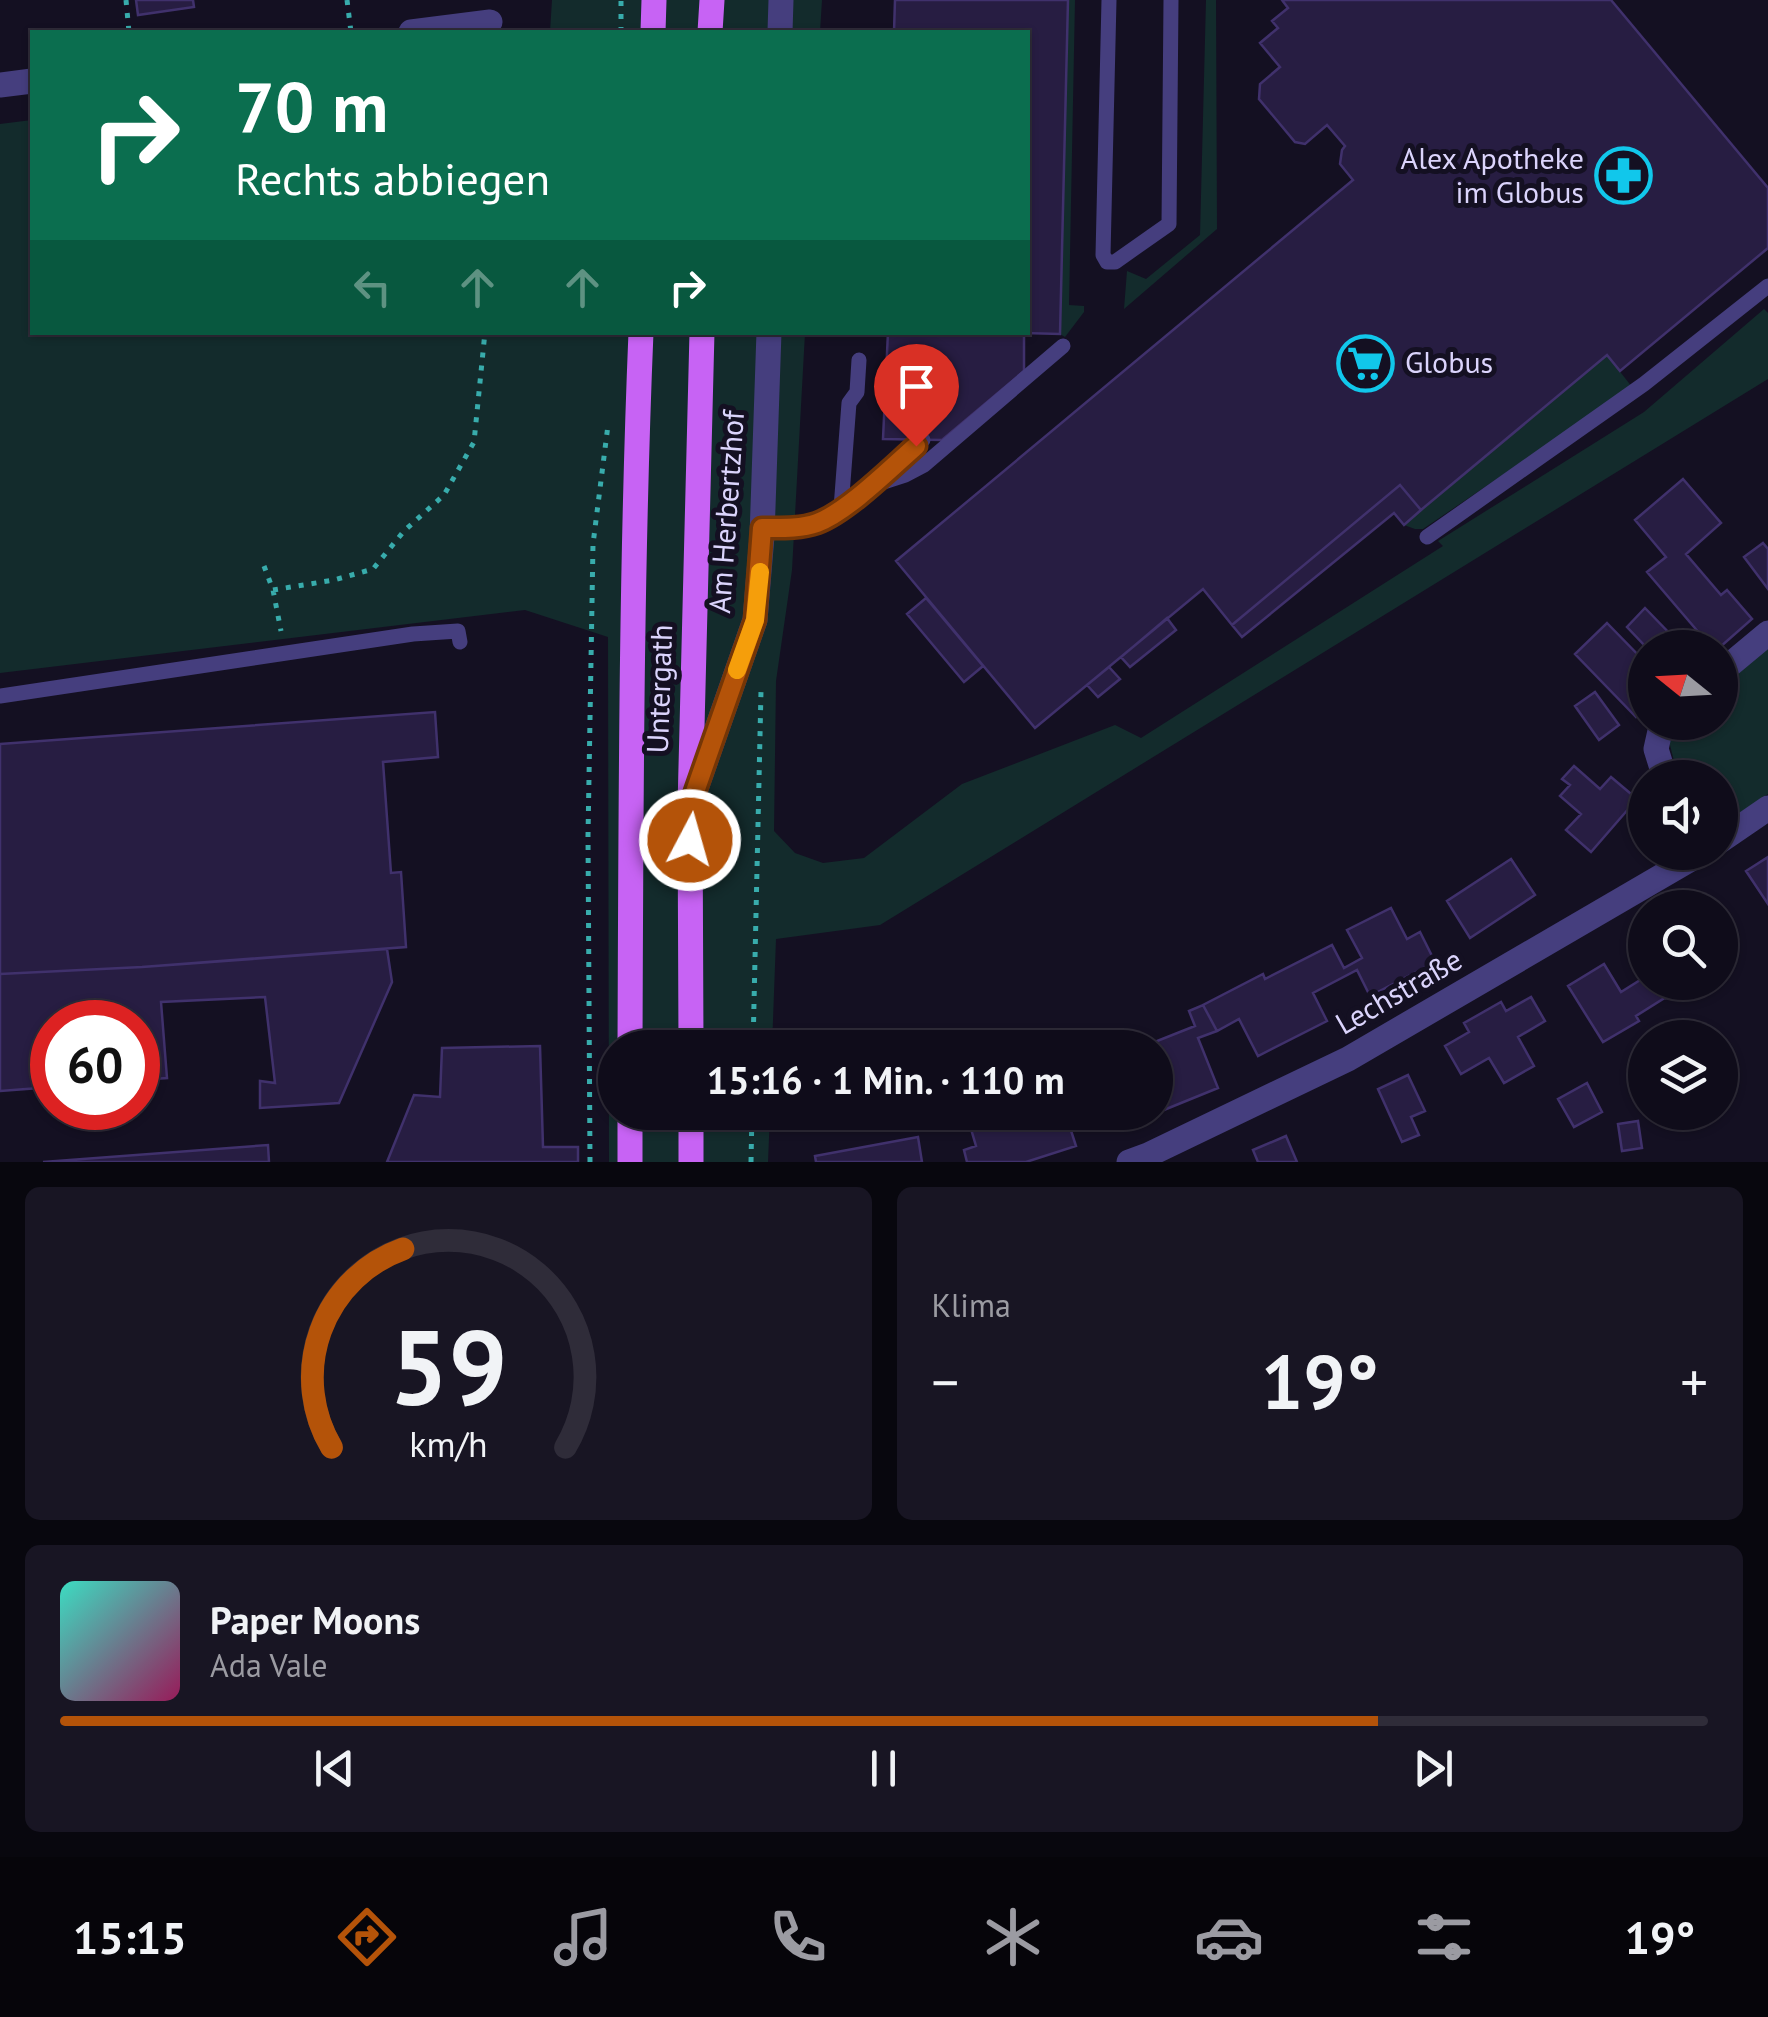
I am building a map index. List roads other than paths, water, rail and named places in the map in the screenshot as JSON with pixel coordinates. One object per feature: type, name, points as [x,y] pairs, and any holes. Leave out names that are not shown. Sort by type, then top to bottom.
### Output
[{"type":"main road","points":[[653,30],[654,0]]},
{"type":"main road","points":[[710,30],[712,0]]},
{"type":"main road","name":"Untergath","points":[[630,1030],[636,435],[641,335]]},
{"type":"main road","name":"Untergath","points":[[691,1030],[690,806],[702,335]]},
{"type":"main road","points":[[630,1130],[630,1162]]},
{"type":"main road","points":[[692,1130],[692,1162]]},
{"type":"street","points":[[780,30],[781,0]]},
{"type":"street","points":[[426,30],[490,22]]},
{"type":"street","points":[[0,85],[30,81]]},
{"type":"street","name":"Am Herbertzhof","points":[[690,806],[755,620],[770,335]]},
{"type":"street","points":[[1738,659],[1768,633]]},
{"type":"street","points":[[1738,829],[1768,808]]},
{"type":"street","name":"Lechstraße","points":[[1129,1162],[1348,1059],[1669,870]]},
{"type":"lane","points":[[1110,0],[1103,255],[1108,262],[1115,262],[1169,224],[1171,0]]},
{"type":"lane","points":[[1427,537],[1630,394],[1768,286]]},
{"type":"lane","points":[[871,486],[924,465],[1063,346]]},
{"type":"lane","points":[[841,508],[849,403],[857,392],[860,360]]},
{"type":"lane","points":[[762,528],[818,523],[871,486],[923,440]]},
{"type":"lane","points":[[0,696],[443,632],[458,631],[460,642]]},
{"type":"place","name":"Alex Apotheke im Globus","points":[[1623,176]]},
{"type":"place","name":"Globus","points":[[1366,363]]}]
